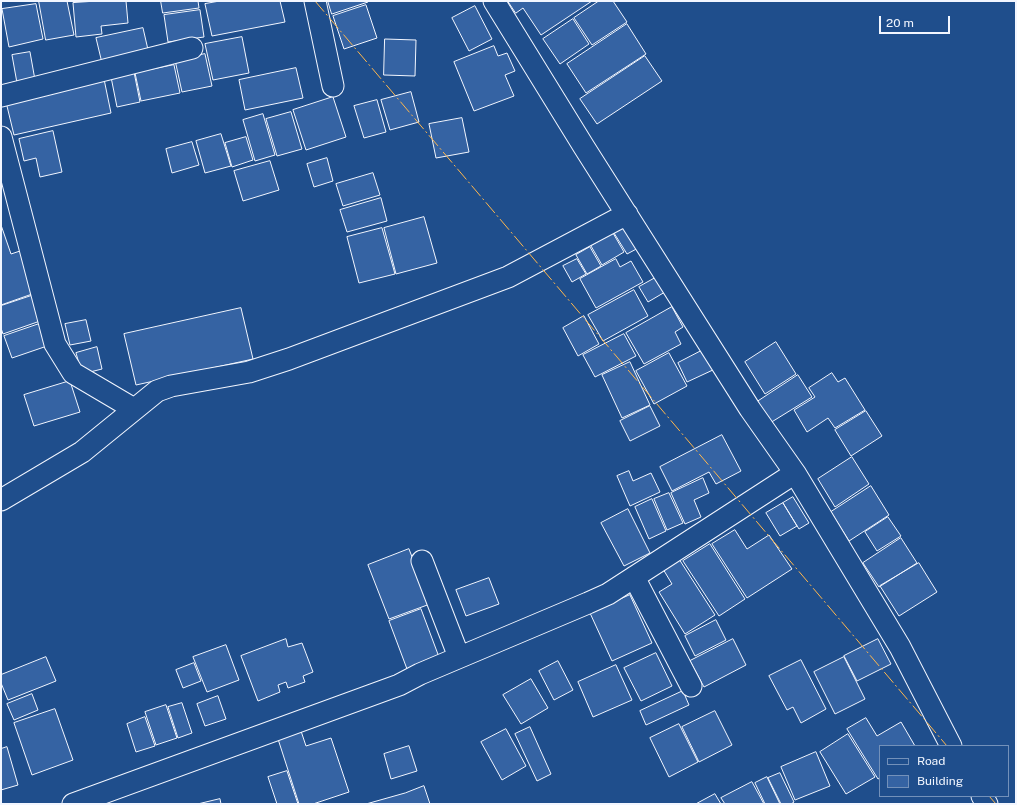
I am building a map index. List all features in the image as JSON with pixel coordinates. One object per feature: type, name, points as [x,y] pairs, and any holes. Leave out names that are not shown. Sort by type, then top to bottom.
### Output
[{"type":"street","points":[[314,1],[333,86]]},
{"type":"street","points":[[494,1],[750,409],[795,473],[900,647],[950,745]]},
{"type":"street","points":[[1,96],[192,48]]},
{"type":"street","points":[[1,137],[55,344],[73,374],[134,409]]},
{"type":"street","points":[[1,500],[82,452],[157,391],[171,386],[266,368],[508,277],[627,214]]},
{"type":"street","points":[[73,804],[399,685],[459,657],[608,594],[795,473]]},
{"type":"street","points":[[422,561],[459,657]]},
{"type":"street","points":[[634,577],[691,686]]},
{"type":"building","points":[[39,1],[67,1],[74,35],[46,40]]},
{"type":"building","points":[[126,1],[128,23],[101,26],[102,34],[76,37],[73,3]]},
{"type":"building","points":[[161,1],[198,1],[199,8],[163,13]]},
{"type":"building","points":[[220,1],[280,1],[285,22],[212,36],[205,4]]},
{"type":"building","points":[[328,1],[368,1],[368,2],[332,14]]},
{"type":"building","points":[[508,1],[592,1],[541,35],[523,8],[516,13]]},
{"type":"building","points":[[599,1],[613,1],[627,22],[592,45],[574,18]]},
{"type":"building","points":[[36,4],[43,39],[9,47],[2,9]]},
{"type":"building","points":[[366,5],[377,38],[344,49],[333,16]]},
{"type":"building","points":[[475,6],[492,39],[469,51],[452,18]]},
{"type":"building","points":[[200,10],[204,37],[168,42],[164,15]]},
{"type":"building","points":[[573,19],[589,44],[560,64],[543,39]]},
{"type":"building","points":[[627,24],[646,54],[586,93],[567,64]]},
{"type":"building","points":[[143,28],[149,54],[102,63],[96,38]]},
{"type":"building","points":[[242,37],[249,73],[213,80],[205,44]]},
{"type":"building","points":[[385,39],[416,40],[415,76],[384,75]]},
{"type":"building","points":[[494,46],[498,56],[507,53],[515,71],[505,75],[514,96],[474,111],[454,62]]},
{"type":"building","points":[[30,52],[35,80],[17,83],[12,55]]},
{"type":"building","points":[[205,54],[212,86],[182,92],[175,60]]},
{"type":"building","points":[[645,56],[662,81],[597,124],[580,99]]},
{"type":"building","points":[[174,65],[180,93],[141,101],[135,73]]},
{"type":"building","points":[[133,67],[140,102],[117,107],[110,72]]},
{"type":"building","points":[[296,68],[303,98],[245,110],[239,80]]},
{"type":"building","points":[[104,79],[111,113],[14,135],[6,102]]},
{"type":"building","points":[[411,92],[419,122],[390,130],[381,100]]},
{"type":"building","points":[[333,97],[346,137],[306,150],[293,110]]},
{"type":"building","points":[[377,100],[386,132],[364,138],[354,106]]},
{"type":"building","points":[[291,112],[302,149],[277,156],[266,119]]},
{"type":"building","points":[[263,114],[275,155],[255,161],[243,120]]},
{"type":"building","points":[[462,118],[469,152],[436,158],[429,124]]},
{"type":"building","points":[[53,131],[62,172],[40,177],[36,158],[24,161],[19,139]]},
{"type":"building","points":[[221,134],[231,166],[205,173],[196,141]]},
{"type":"building","points":[[246,137],[253,160],[232,167],[225,143]]},
{"type":"building","points":[[192,142],[199,165],[172,173],[166,149]]},
{"type":"building","points":[[327,158],[333,181],[314,187],[307,164]]},
{"type":"building","points":[[270,161],[279,190],[243,201],[234,171]]},
{"type":"building","points":[[373,173],[380,195],[343,206],[336,184]]},
{"type":"building","points":[[381,198],[387,221],[347,232],[340,210]]},
{"type":"building","points":[[424,217],[437,263],[396,274],[384,228]]},
{"type":"building","points":[[629,224],[642,246],[627,254],[614,233]]},
{"type":"building","points":[[1,225],[11,254],[20,251],[35,293],[1,305]]},
{"type":"building","points":[[382,228],[395,274],[359,283],[347,237]]},
{"type":"building","points":[[613,233],[624,252],[602,265],[591,246]]},
{"type":"building","points":[[590,247],[601,266],[587,274],[576,255]]},
{"type":"building","points":[[577,259],[586,274],[572,282],[563,266]]},
{"type":"building","points":[[616,259],[620,267],[631,261],[643,282],[596,308],[580,279]]},
{"type":"building","points":[[657,277],[665,292],[648,302],[639,287]]},
{"type":"building","points":[[634,290],[648,316],[603,341],[588,315]]},
{"type":"building","points":[[34,295],[43,320],[3,334],[1,328],[1,306]]},
{"type":"building","points":[[672,307],[683,327],[675,332],[681,344],[644,364],[626,333]]},
{"type":"building","points":[[241,308],[253,359],[136,385],[124,334]]},
{"type":"building","points":[[584,316],[599,344],[578,356],[563,328]]},
{"type":"building","points":[[86,320],[91,341],[70,345],[65,324]]},
{"type":"building","points":[[42,323],[50,345],[12,358],[4,336]]},
{"type":"building","points":[[624,334],[636,356],[595,377],[583,355]]},
{"type":"building","points":[[776,342],[796,374],[765,394],[745,362]]},
{"type":"building","points":[[97,347],[102,369],[82,374],[76,353]]},
{"type":"building","points":[[705,349],[715,369],[687,382],[678,363]]},
{"type":"building","points":[[669,353],[687,386],[654,404],[636,371]]},
{"type":"building","points":[[630,362],[650,405],[622,418],[602,375]]},
{"type":"building","points":[[832,373],[838,382],[845,378],[865,410],[835,428],[828,418],[807,432],[794,410],[815,397],[809,388]]},
{"type":"building","points":[[798,375],[812,397],[770,423],[757,402]]},
{"type":"building","points":[[70,381],[80,412],[34,426],[24,395]]},
{"type":"building","points":[[650,406],[660,426],[630,441],[620,421]]},
{"type":"building","points":[[866,411],[882,436],[851,456],[835,430]]},
{"type":"building","points":[[722,435],[741,471],[716,484],[709,472],[672,491],[660,467]]},
{"type":"building","points":[[852,457],[869,484],[835,507],[818,479]]},
{"type":"building","points":[[629,471],[633,481],[651,473],[660,492],[630,506],[617,476]]},
{"type":"building","points":[[703,478],[709,493],[694,500],[701,517],[685,524],[671,493]]},
{"type":"building","points":[[871,486],[889,515],[849,541],[831,512]]},
{"type":"building","points":[[669,493],[683,523],[667,530],[654,499]]},
{"type":"building","points":[[793,497],[809,523],[799,529],[783,503]]},
{"type":"building","points":[[652,499],[666,531],[649,539],[635,507]]},
{"type":"building","points":[[783,503],[797,526],[780,536],[766,513]]},
{"type":"building","points":[[628,509],[650,553],[624,566],[601,523]]},
{"type":"building","points":[[888,517],[901,536],[877,551],[865,532]]},
{"type":"building","points":[[735,530],[747,549],[769,535],[792,569],[747,598],[712,544]]},
{"type":"building","points":[[901,538],[917,563],[879,587],[863,563]]},
{"type":"building","points":[[710,544],[745,599],[719,616],[683,561]]},
{"type":"building","points":[[409,549],[430,604],[389,619],[368,565]]},
{"type":"building","points":[[679,559],[715,615],[685,634],[659,592],[672,584],[663,569]]},
{"type":"building","points":[[919,563],[937,592],[899,616],[880,586]]},
{"type":"building","points":[[489,578],[499,604],[466,616],[456,590]]},
{"type":"building","points":[[630,595],[652,643],[612,661],[590,613]]},
{"type":"building","points":[[421,609],[439,657],[407,669],[389,621]]},
{"type":"building","points":[[716,620],[726,640],[695,656],[685,636]]},
{"type":"building","points":[[286,639],[288,647],[302,643],[313,672],[303,676],[305,682],[288,688],[286,682],[278,685],[280,692],[258,701],[241,656]]},
{"type":"building","points":[[733,639],[746,665],[704,687],[690,661]]},
{"type":"building","points":[[878,639],[891,664],[857,681],[844,656]]},
{"type":"building","points":[[226,645],[239,680],[207,692],[193,657]]},
{"type":"building","points":[[656,653],[672,686],[641,701],[624,668]]},
{"type":"building","points":[[46,657],[56,681],[8,700],[1,683],[1,675]]},
{"type":"building","points":[[844,657],[865,699],[835,714],[814,672]]},
{"type":"building","points":[[801,660],[826,709],[801,723],[793,707],[787,710],[769,676]]},
{"type":"building","points":[[558,661],[573,690],[554,700],[539,671]]},
{"type":"building","points":[[194,663],[201,681],[183,688],[176,670]]},
{"type":"building","points":[[616,665],[632,700],[593,717],[578,682]]},
{"type":"building","points":[[531,679],[548,708],[521,724],[503,695]]},
{"type":"building","points":[[683,691],[689,705],[646,725],[640,711]]},
{"type":"building","points":[[32,694],[38,710],[14,720],[7,704]]},
{"type":"building","points":[[218,696],[226,719],[205,726],[197,704]]},
{"type":"building","points":[[182,703],[192,733],[178,738],[168,707]]},
{"type":"building","points":[[166,705],[177,738],[156,745],[145,712]]},
{"type":"building","points":[[55,709],[73,760],[32,775],[14,723]]},
{"type":"building","points":[[715,711],[732,745],[699,762],[682,727]]},
{"type":"building","points":[[145,717],[155,746],[136,752],[127,724]]},
{"type":"building","points":[[866,718],[877,736],[901,722],[914,745],[879,745],[878,779],[847,729]]},
{"type":"building","points":[[679,724],[698,762],[669,777],[650,738]]},
{"type":"building","points":[[530,727],[551,774],[537,781],[515,734]]},
{"type":"building","points":[[506,729],[526,766],[502,780],[481,742]]},
{"type":"building","points":[[301,731],[306,746],[331,738],[349,792],[313,804],[299,804],[278,739]]},
{"type":"building","points":[[848,734],[875,777],[846,794],[820,752]]},
{"type":"building","points":[[409,746],[417,771],[391,779],[384,754]]},
{"type":"building","points":[[7,747],[18,785],[1,790],[1,749]]},
{"type":"building","points":[[816,752],[830,786],[795,800],[781,767]]},
{"type":"building","points":[[287,771],[298,804],[277,804],[268,777]]},
{"type":"building","points":[[780,773],[794,802],[791,804],[781,804],[768,778]]},
{"type":"building","points":[[767,777],[780,804],[765,804],[755,783]]},
{"type":"building","points":[[752,782],[764,804],[725,804],[721,798]]},
{"type":"building","points":[[424,786],[430,804],[366,804],[405,793]]},
{"type":"building","points":[[715,794],[721,804],[696,804]]},
{"type":"building","points":[[220,799],[221,804],[198,804]]},
{"type":"power","points":[[315,1],[946,745]]},
{"type":"power","points":[[990,797],[996,804]]}]
